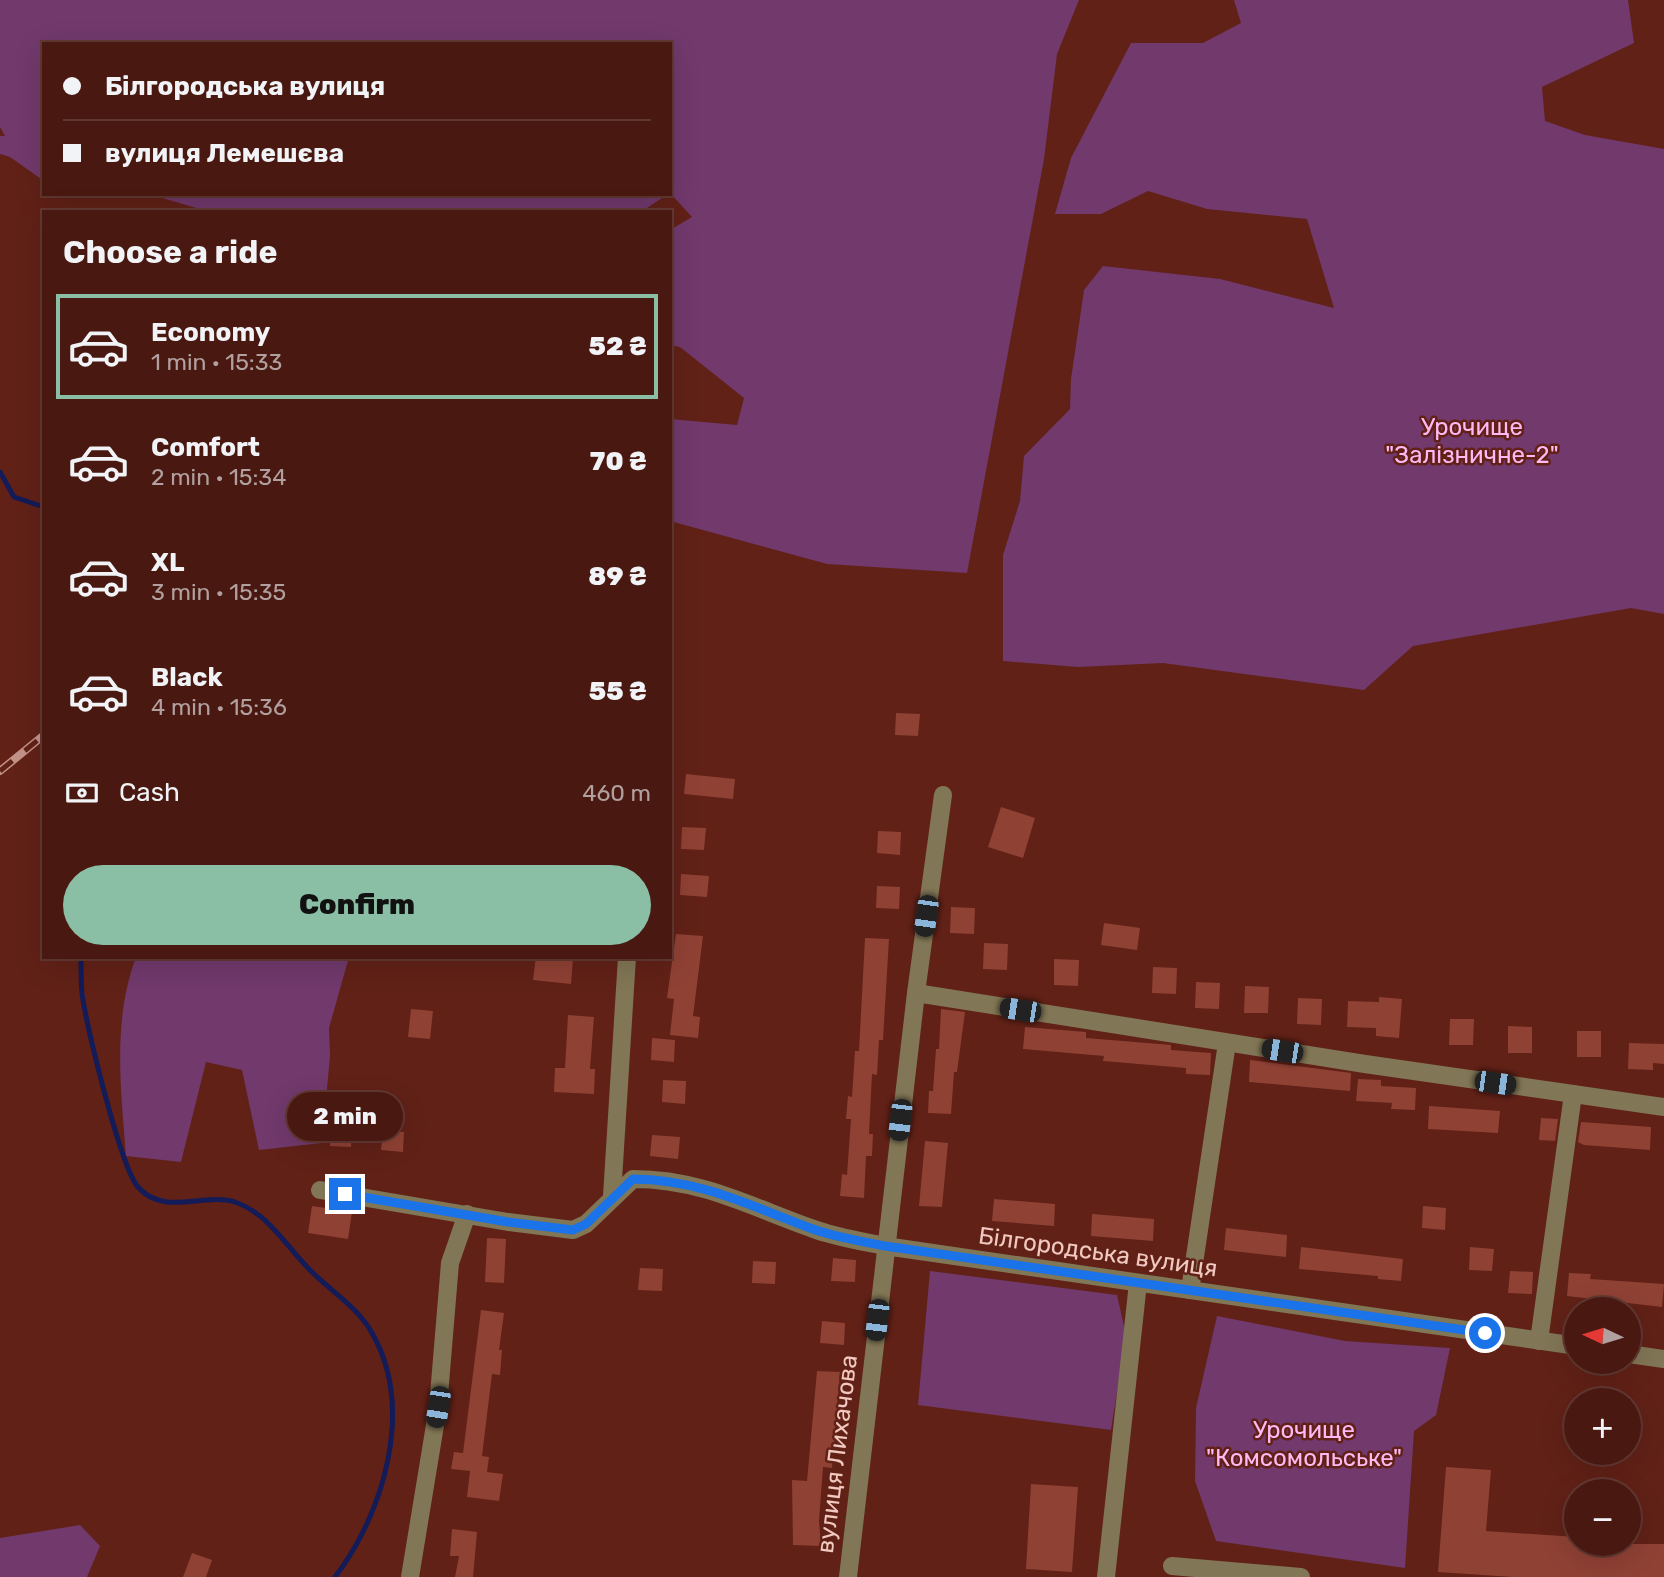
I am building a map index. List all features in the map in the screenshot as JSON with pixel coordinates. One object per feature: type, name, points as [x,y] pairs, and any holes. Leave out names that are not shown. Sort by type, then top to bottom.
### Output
[{"type":"street","name":"вулиця Лихачова","points":[[848,1577],[885,1246],[943,795]]},
{"type":"street","points":[[320,1190],[573,1230],[586,1224],[617,1191],[627,959]]},
{"type":"street","points":[[916,993],[1664,1107]]},
{"type":"street","points":[[1190,1290],[1227,1042]]},
{"type":"street","points":[[1539,1340],[1573,1094]]},
{"type":"street","name":"Білгородська вулиця","points":[[617,1191],[633,1179],[695,1186],[741,1199],[813,1230],[885,1246],[1564,1344]]},
{"type":"street","points":[[410,1577],[438,1407],[450,1263],[467,1214]]},
{"type":"street","points":[[1107,1577],[1138,1283]]},
{"type":"street","points":[[1642,1356],[1664,1359]]},
{"type":"street","points":[[1172,1566],[1301,1577]]},
{"type":"green space","points":[[0,0],[1079,0],[1057,54],[1044,159],[967,573],[827,564],[672,522],[672,419],[737,425],[744,398],[680,347],[672,345],[672,229],[692,217],[672,195],[672,42],[42,42],[42,180],[10,157],[0,154],[0,136],[5,136],[0,127]]},
{"type":"green space","name":"Урочище \"Залізничне-2\"","points":[[1234,0],[1628,0],[1634,43],[1542,87],[1545,121],[1585,135],[1664,149],[1664,614],[1631,608],[1413,646],[1364,690],[1163,663],[1078,667],[1003,661],[1003,555],[1020,501],[1024,456],[1070,409],[1071,379],[1084,290],[1103,266],[1220,279],[1334,308],[1307,219],[1207,209],[1148,191],[1101,214],[1055,214],[1071,158],[1131,43],[1203,43],[1241,23]]},
{"type":"green space","points":[[156,196],[665,196],[644,210],[203,210]]},
{"type":"green space","points":[[135,959],[348,959],[329,1028],[330,1056],[322,1143],[259,1150],[242,1070],[206,1062],[181,1162],[126,1156],[120,1056],[128,981]]},
{"type":"green space","points":[[930,1271],[1117,1295],[1126,1335],[1111,1430],[918,1405]]},
{"type":"green space","name":"Урочище \"Комсомольське\"","points":[[1217,1316],[1345,1341],[1450,1348],[1436,1415],[1414,1431],[1405,1568],[1216,1541],[1195,1481],[1196,1408]]},
{"type":"green space","points":[[80,1525],[100,1546],[87,1577],[0,1577],[0,1538]]},
{"type":"building","points":[[896,713],[920,714],[918,736],[895,735]]},
{"type":"building","points":[[686,774],[735,779],[733,799],[684,794]]},
{"type":"building","points":[[1001,807],[1035,818],[1023,858],[988,847]]},
{"type":"building","points":[[682,827],[706,828],[704,850],[681,849]]},
{"type":"building","points":[[878,831],[901,832],[900,855],[877,853]]},
{"type":"building","points":[[681,874],[709,876],[707,897],[680,895]]},
{"type":"building","points":[[877,886],[900,887],[899,909],[876,908]]},
{"type":"building","points":[[951,907],[975,908],[974,934],[950,933]]},
{"type":"building","points":[[1104,923],[1140,928],[1137,950],[1101,945]]},
{"type":"building","points":[[676,934],[703,936],[693,1016],[700,1017],[698,1038],[670,1035],[674,999],[667,998]]},
{"type":"building","points":[[865,938],[889,939],[883,1040],[879,1040],[877,1075],[872,1074],[869,1134],[873,1134],[872,1156],[866,1156],[864,1198],[840,1196],[842,1174],[847,1175],[851,1119],[846,1119],[848,1096],[852,1097],[855,1051],[859,1051]]},
{"type":"building","points":[[984,943],[1008,944],[1007,970],[983,969]]},
{"type":"building","points":[[536,959],[573,959],[571,984],[533,980]]},
{"type":"building","points":[[1054,959],[1079,960],[1078,986],[1054,985]]},
{"type":"building","points":[[1153,967],[1177,968],[1176,994],[1152,993]]},
{"type":"building","points":[[1196,982],[1220,983],[1219,1009],[1195,1008]]},
{"type":"building","points":[[1245,986],[1269,987],[1268,1013],[1244,1013]]},
{"type":"building","points":[[1379,997],[1402,999],[1399,1038],[1376,1036],[1376,1028],[1347,1027],[1348,1001],[1379,1002]]},
{"type":"building","points":[[1298,998],[1322,999],[1321,1025],[1297,1024]]},
{"type":"building","points":[[411,1009],[433,1011],[430,1039],[408,1037]]},
{"type":"building","points":[[941,1009],[965,1012],[957,1072],[954,1072],[951,1114],[928,1113],[929,1091],[933,1091],[936,1049],[939,1049]]},
{"type":"building","points":[[568,1015],[594,1017],[590,1069],[595,1069],[594,1094],[554,1092],[555,1068],[565,1068]]},
{"type":"building","points":[[1450,1019],[1474,1019],[1473,1045],[1449,1045]]},
{"type":"building","points":[[1508,1026],[1532,1027],[1532,1053],[1508,1053]]},
{"type":"building","points":[[1025,1027],[1086,1032],[1086,1038],[1171,1045],[1171,1050],[1211,1053],[1210,1075],[1186,1074],[1186,1068],[1103,1061],[1104,1056],[1023,1049]]},
{"type":"building","points":[[1577,1031],[1601,1031],[1601,1057],[1577,1057]]},
{"type":"building","points":[[652,1038],[675,1040],[674,1062],[651,1060]]},
{"type":"building","points":[[1629,1043],[1664,1044],[1664,1064],[1653,1063],[1653,1070],[1628,1069]]},
{"type":"building","points":[[1250,1060],[1351,1073],[1350,1091],[1249,1082]]},
{"type":"building","points":[[1358,1079],[1381,1080],[1381,1086],[1416,1088],[1415,1110],[1391,1109],[1392,1103],[1356,1101]]},
{"type":"building","points":[[663,1080],[686,1081],[685,1104],[662,1102]]},
{"type":"building","points":[[1429,1106],[1500,1111],[1498,1133],[1428,1129]]},
{"type":"building","points":[[1541,1118],[1558,1119],[1555,1141],[1539,1140]]},
{"type":"building","points":[[1581,1122],[1651,1127],[1650,1150],[1584,1145],[1578,1142]]},
{"type":"building","points":[[331,1126],[352,1128],[351,1147],[330,1146]]},
{"type":"building","points":[[383,1131],[404,1132],[403,1152],[381,1150]]},
{"type":"building","points":[[652,1135],[680,1137],[678,1159],[650,1156]]},
{"type":"building","points":[[925,1141],[948,1143],[942,1207],[919,1206]]},
{"type":"building","points":[[994,1199],[1055,1204],[1054,1226],[992,1221]]},
{"type":"building","points":[[312,1206],[352,1212],[348,1239],[308,1233]]},
{"type":"building","points":[[1423,1206],[1446,1208],[1445,1230],[1422,1228]]},
{"type":"building","points":[[1092,1214],[1154,1219],[1153,1241],[1091,1236]]},
{"type":"building","points":[[1226,1228],[1287,1235],[1286,1257],[1224,1250]]},
{"type":"building","points":[[487,1238],[506,1239],[504,1283],[485,1282]]},
{"type":"building","points":[[1301,1247],[1403,1259],[1401,1281],[1378,1279],[1378,1276],[1299,1269]]},
{"type":"building","points":[[1470,1247],[1494,1249],[1492,1271],[1469,1270]]},
{"type":"building","points":[[833,1258],[856,1260],[855,1282],[831,1281]]},
{"type":"building","points":[[753,1261],[776,1262],[775,1284],[752,1283]]},
{"type":"building","points":[[640,1268],[663,1269],[662,1291],[638,1290]]},
{"type":"building","points":[[1510,1271],[1533,1272],[1532,1294],[1508,1293]]},
{"type":"building","points":[[1569,1273],[1591,1274],[1590,1279],[1664,1284],[1662,1307],[1642,1305],[1642,1297],[1567,1296]]},
{"type":"building","points":[[481,1310],[504,1313],[499,1350],[502,1350],[500,1375],[492,1374],[482,1456],[489,1457],[487,1472],[503,1474],[499,1501],[467,1497],[470,1471],[451,1469],[454,1452],[463,1453]]},
{"type":"building","points":[[822,1321],[845,1323],[844,1345],[820,1343]]},
{"type":"building","points":[[817,1371],[840,1372],[832,1468],[823,1467],[819,1521],[821,1546],[793,1545],[792,1480],[807,1481]]},
{"type":"building","points":[[1446,1467],[1491,1470],[1486,1531],[1564,1536],[1564,1556],[1641,1556],[1641,1544],[1664,1544],[1664,1577],[1513,1577],[1438,1572]]},
{"type":"building","points":[[1031,1484],[1078,1487],[1072,1572],[1026,1569]]},
{"type":"building","points":[[452,1529],[477,1532],[473,1577],[455,1577],[459,1556],[450,1556]]},
{"type":"building","points":[[192,1553],[212,1560],[206,1577],[183,1577]]},
{"type":"waterway","points":[[0,472],[14,497],[42,506]]},
{"type":"waterway","points":[[81,959],[82,994],[97,1064],[122,1153],[138,1187],[148,1196],[160,1201],[223,1200],[235,1202],[258,1214],[309,1269],[359,1315],[372,1333],[385,1362],[391,1394],[392,1426],[388,1459],[368,1522],[335,1577]]},
{"type":"railway","points":[[0,771],[42,737]]},
{"type":"route","points":[[345,1194],[556,1230],[573,1230],[586,1224],[622,1186],[633,1179],[655,1179],[724,1193],[813,1230],[885,1246],[1485,1333]]}]
